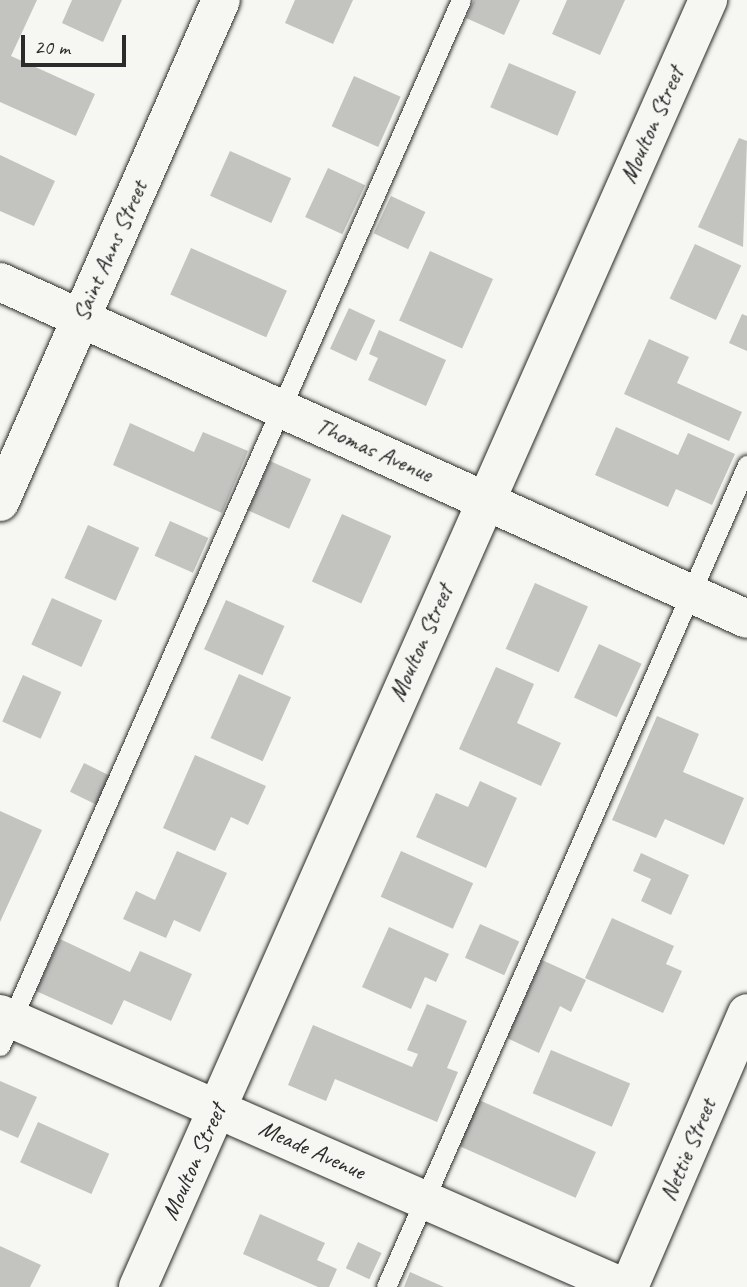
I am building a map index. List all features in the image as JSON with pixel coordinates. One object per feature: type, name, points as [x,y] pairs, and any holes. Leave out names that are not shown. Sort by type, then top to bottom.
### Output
[{"type":"street","name":"Saint Anns Street","points":[[0,502],[221,0]]},
{"type":"street","name":"Moulton Street","points":[[138,1287],[483,499],[708,0]]},
{"type":"street","name":"Thomas Avenue","points":[[0,282],[747,619]]},
{"type":"street","name":"Nettie Street","points":[[629,1287],[747,1013]]},
{"type":"street","name":"Meade Avenue","points":[[4,1026],[217,1109],[623,1287]]},
{"type":"lane","points":[[4,1026],[461,0]]},
{"type":"lane","points":[[386,1287],[747,465]]},
{"type":"building","points":[[0,0],[37,0],[11,56],[95,94],[76,136],[0,102]]},
{"type":"building","points":[[72,0],[122,0],[103,42],[62,23]]},
{"type":"building","points":[[295,0],[353,0],[333,44],[285,23]]},
{"type":"building","points":[[474,0],[520,0],[504,35],[466,18]]},
{"type":"building","points":[[567,0],[625,0],[600,55],[552,34]]},
{"type":"building","points":[[509,63],[576,92],[557,136],[490,107]]},
{"type":"building","points":[[354,76],[401,97],[378,147],[332,126]]},
{"type":"building","points":[[739,138],[747,141],[743,247],[698,227]]},
{"type":"building","points":[[230,151],[291,178],[271,223],[210,196]]},
{"type":"building","points":[[0,155],[55,181],[34,226],[0,211]]},
{"type":"building","points":[[328,168],[365,185],[342,234],[305,217]]},
{"type":"building","points":[[391,196],[425,212],[408,249],[374,233]]},
{"type":"building","points":[[695,244],[741,266],[716,320],[670,298]]},
{"type":"building","points":[[191,248],[287,291],[266,337],[170,295]]},
{"type":"building","points":[[430,251],[493,279],[462,348],[399,320]]},
{"type":"building","points":[[349,308],[375,320],[356,361],[330,349]]},
{"type":"building","points":[[742,314],[747,316],[747,351],[729,343]]},
{"type":"building","points":[[379,330],[446,360],[426,406],[368,380],[378,358],[369,354]]},
{"type":"building","points":[[649,339],[689,357],[677,383],[742,412],[729,441],[624,394]]},
{"type":"building","points":[[130,423],[194,452],[203,432],[248,451],[222,513],[113,465]]},
{"type":"building","points":[[616,427],[678,455],[688,433],[735,454],[712,505],[676,489],[668,507],[595,475]]},
{"type":"building","points":[[270,461],[311,479],[289,529],[248,510]]},
{"type":"building","points":[[342,514],[391,536],[361,604],[312,582]]},
{"type":"building","points":[[170,521],[208,538],[193,573],[155,556]]},
{"type":"building","points":[[88,525],[139,548],[116,601],[64,578]]},
{"type":"building","points":[[535,583],[588,607],[559,672],[506,649]]},
{"type":"building","points":[[52,598],[102,620],[82,667],[31,645]]},
{"type":"building","points":[[226,600],[284,626],[263,675],[204,649]]},
{"type":"building","points":[[599,644],[642,664],[617,717],[574,697]]},
{"type":"building","points":[[496,667],[534,684],[517,723],[561,743],[541,786],[459,749]]},
{"type":"building","points":[[239,674],[291,697],[263,761],[211,738]]},
{"type":"building","points":[[23,675],[61,692],[41,739],[2,722]]},
{"type":"building","points":[[657,716],[699,734],[683,772],[744,798],[724,845],[665,819],[656,838],[612,820]]},
{"type":"building","points":[[195,755],[266,786],[248,825],[231,817],[215,851],[163,828]]},
{"type":"building","points":[[84,763],[111,776],[97,805],[70,792]]},
{"type":"building","points":[[480,781],[517,798],[486,868],[416,837],[436,793],[468,807]]},
{"type":"building","points":[[0,811],[42,830],[0,922]]},
{"type":"building","points":[[177,851],[227,873],[200,932],[174,920],[166,938],[123,919],[136,891],[155,900]]},
{"type":"building","points":[[401,851],[473,883],[453,929],[381,897]]},
{"type":"building","points":[[641,853],[689,875],[671,915],[641,901],[651,879],[633,871]]},
{"type":"building","points":[[612,918],[674,946],[666,964],[682,971],[663,1013],[585,978]]},
{"type":"building","points":[[480,924],[519,941],[504,975],[465,958]]},
{"type":"building","points":[[389,927],[449,954],[436,982],[425,977],[411,1009],[362,987]]},
{"type":"building","points":[[60,939],[130,972],[140,951],[192,974],[171,1021],[124,1000],[112,1025],[36,991]]},
{"type":"building","points":[[542,960],[586,980],[571,1012],[560,1006],[539,1053],[507,1038]]},
{"type":"building","points":[[427,1004],[467,1021],[447,1068],[458,1072],[437,1122],[335,1079],[326,1101],[288,1085],[313,1025],[412,1067],[418,1054],[407,1050]]},
{"type":"building","points":[[551,1050],[630,1084],[612,1127],[533,1093]]},
{"type":"building","points":[[0,1081],[37,1097],[18,1138],[0,1130]]},
{"type":"building","points":[[479,1100],[596,1152],[576,1198],[459,1146]]},
{"type":"building","points":[[38,1122],[109,1154],[91,1194],[20,1162]]},
{"type":"building","points":[[260,1214],[325,1243],[317,1260],[337,1269],[329,1287],[318,1287],[243,1254]]},
{"type":"building","points":[[358,1242],[382,1253],[369,1279],[346,1268]]},
{"type":"building","points":[[0,1246],[41,1265],[30,1287],[0,1287]]},
{"type":"building","points":[[410,1272],[444,1287],[404,1287]]}]
